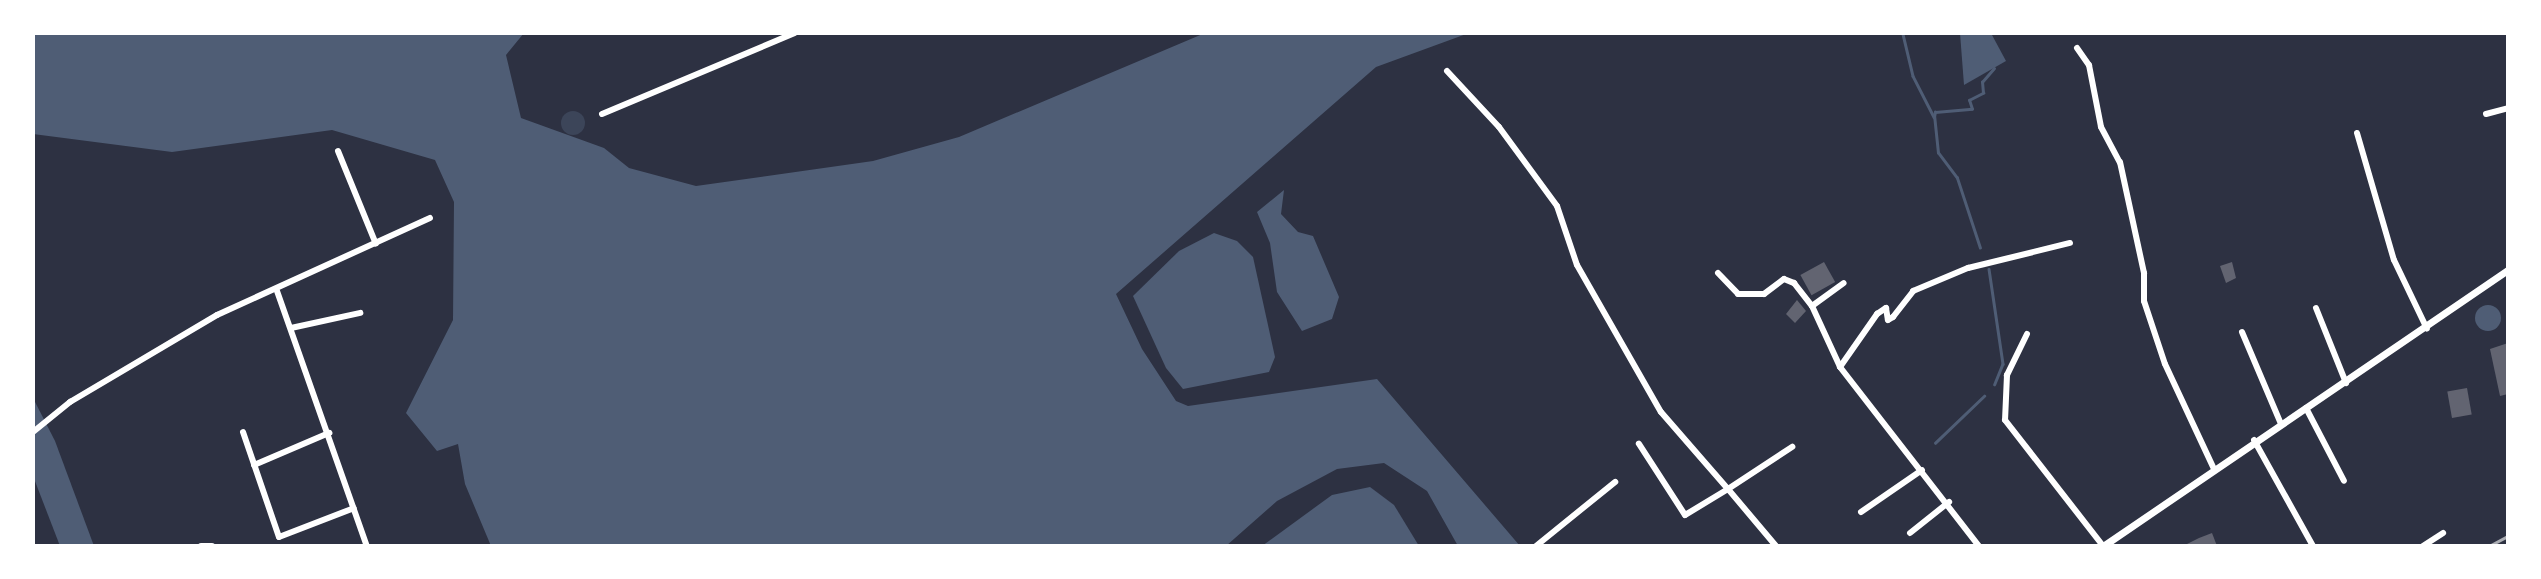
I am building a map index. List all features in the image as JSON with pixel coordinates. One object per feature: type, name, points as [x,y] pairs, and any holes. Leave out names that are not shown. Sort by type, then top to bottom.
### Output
[{"type":"street","points":[[602,114],[795,33]]},
{"type":"street","points":[[2077,48],[2089,65],[2101,127],[2120,162],[2144,273],[2144,301],[2165,365],[2213,467]]},
{"type":"street","points":[[1447,72],[1557,206],[1577,265],[1661,412],[1776,546]]},
{"type":"street","points":[[2486,114],[2508,108]]},
{"type":"street","points":[[2357,133],[2394,260],[2427,329]]},
{"type":"street","points":[[338,151],[376,244]]},
{"type":"street","points":[[33,432],[49,415],[217,315],[277,291],[430,218]]},
{"type":"street","points":[[1840,367],[1877,314],[1886,308],[1888,320],[1893,317],[1913,291],[1968,268],[2070,243]]},
{"type":"street","points":[[2026,334],[2007,375],[2005,420],[2103,546],[2213,467],[2346,384],[2508,270]]},
{"type":"street","points":[[1718,273],[1738,294],[1764,294],[1784,279],[1794,283],[1812,306],[1840,367],[1948,502],[1979,546]]},
{"type":"street","points":[[1812,306],[1844,283]]},
{"type":"street","points":[[277,291],[329,433],[366,546]]},
{"type":"street","points":[[2316,308],[2346,384]]},
{"type":"street","points":[[291,328],[360,313]]},
{"type":"street","points":[[2242,332],[2281,424]]},
{"type":"street","points":[[2306,408],[2344,481]]},
{"type":"street","points":[[243,432],[279,537],[354,508]]},
{"type":"street","points":[[254,465],[329,433]]},
{"type":"street","points":[[2254,440],[2313,546]]},
{"type":"street","points":[[1639,444],[1685,515],[1792,447]]},
{"type":"street","points":[[1861,512],[1922,470]]},
{"type":"street","points":[[1536,546],[1615,482]]},
{"type":"street","points":[[1910,533],[1948,502]]},
{"type":"street","points":[[2423,546],[2443,533]]},
{"type":"street","points":[[201,546],[212,546]]},
{"type":"shaded area","points":[[33,33],[524,33],[506,55],[521,118],[604,148],[629,168],[696,186],[873,161],[959,137],[1205,33],[1469,33],[1376,67],[1116,294],[1142,349],[1176,401],[1188,406],[1377,379],[1520,546],[1458,546],[1427,491],[1384,463],[1337,469],[1277,501],[1226,546],[491,546],[465,484],[458,444],[437,451],[406,413],[453,320],[454,202],[435,160],[332,130],[172,152],[33,134]]},
{"type":"shaded area","points":[[1960,33],[1992,35],[2006,61],[1964,85]]},
{"type":"shaded area","points":[[568,111],[578,111],[585,118],[585,128],[578,135],[568,135],[561,128],[561,118]]},
{"type":"shaded area","points":[[1284,190],[1281,214],[1298,232],[1313,236],[1339,297],[1332,319],[1302,331],[1277,292],[1270,243],[1257,212]]},
{"type":"shaded area","points":[[1214,233],[1237,241],[1253,257],[1275,357],[1269,372],[1183,389],[1166,368],[1133,296],[1179,251]]},
{"type":"shaded area","points":[[2488,305],[2497,309],[2501,318],[2497,327],[2488,331],[2479,327],[2475,318],[2479,309]]},
{"type":"shaded area","points":[[33,398],[55,441],[94,546],[60,546],[33,476]]},
{"type":"shaded area","points":[[1370,487],[1394,505],[1419,546],[1262,546],[1332,495]]},
{"type":"building","points":[[1824,262],[1835,282],[1812,295],[1800,275]]},
{"type":"building","points":[[2232,262],[2236,278],[2226,283],[2220,266]]},
{"type":"building","points":[[1797,300],[1806,311],[1795,323],[1786,314]]},
{"type":"building","points":[[2508,343],[2508,394],[2500,396],[2490,349]]},
{"type":"building","points":[[2467,388],[2472,415],[2452,418],[2447,391]]},
{"type":"building","points":[[2212,533],[2217,546],[2183,546],[2199,538]]},
{"type":"waterway","points":[[1903,34],[1913,76],[1934,117]]},
{"type":"waterway","points":[[1980,248],[1957,178],[1938,153],[1934,117],[1935,112],[1972,109],[1969,100],[1983,93],[1982,82],[1994,68]]},
{"type":"waterway","points":[[1989,269],[2003,364],[1995,384]]},
{"type":"waterway","points":[[1935,443],[1984,396]]},
{"type":"railway","points":[[2489,546],[2508,536]]}]
